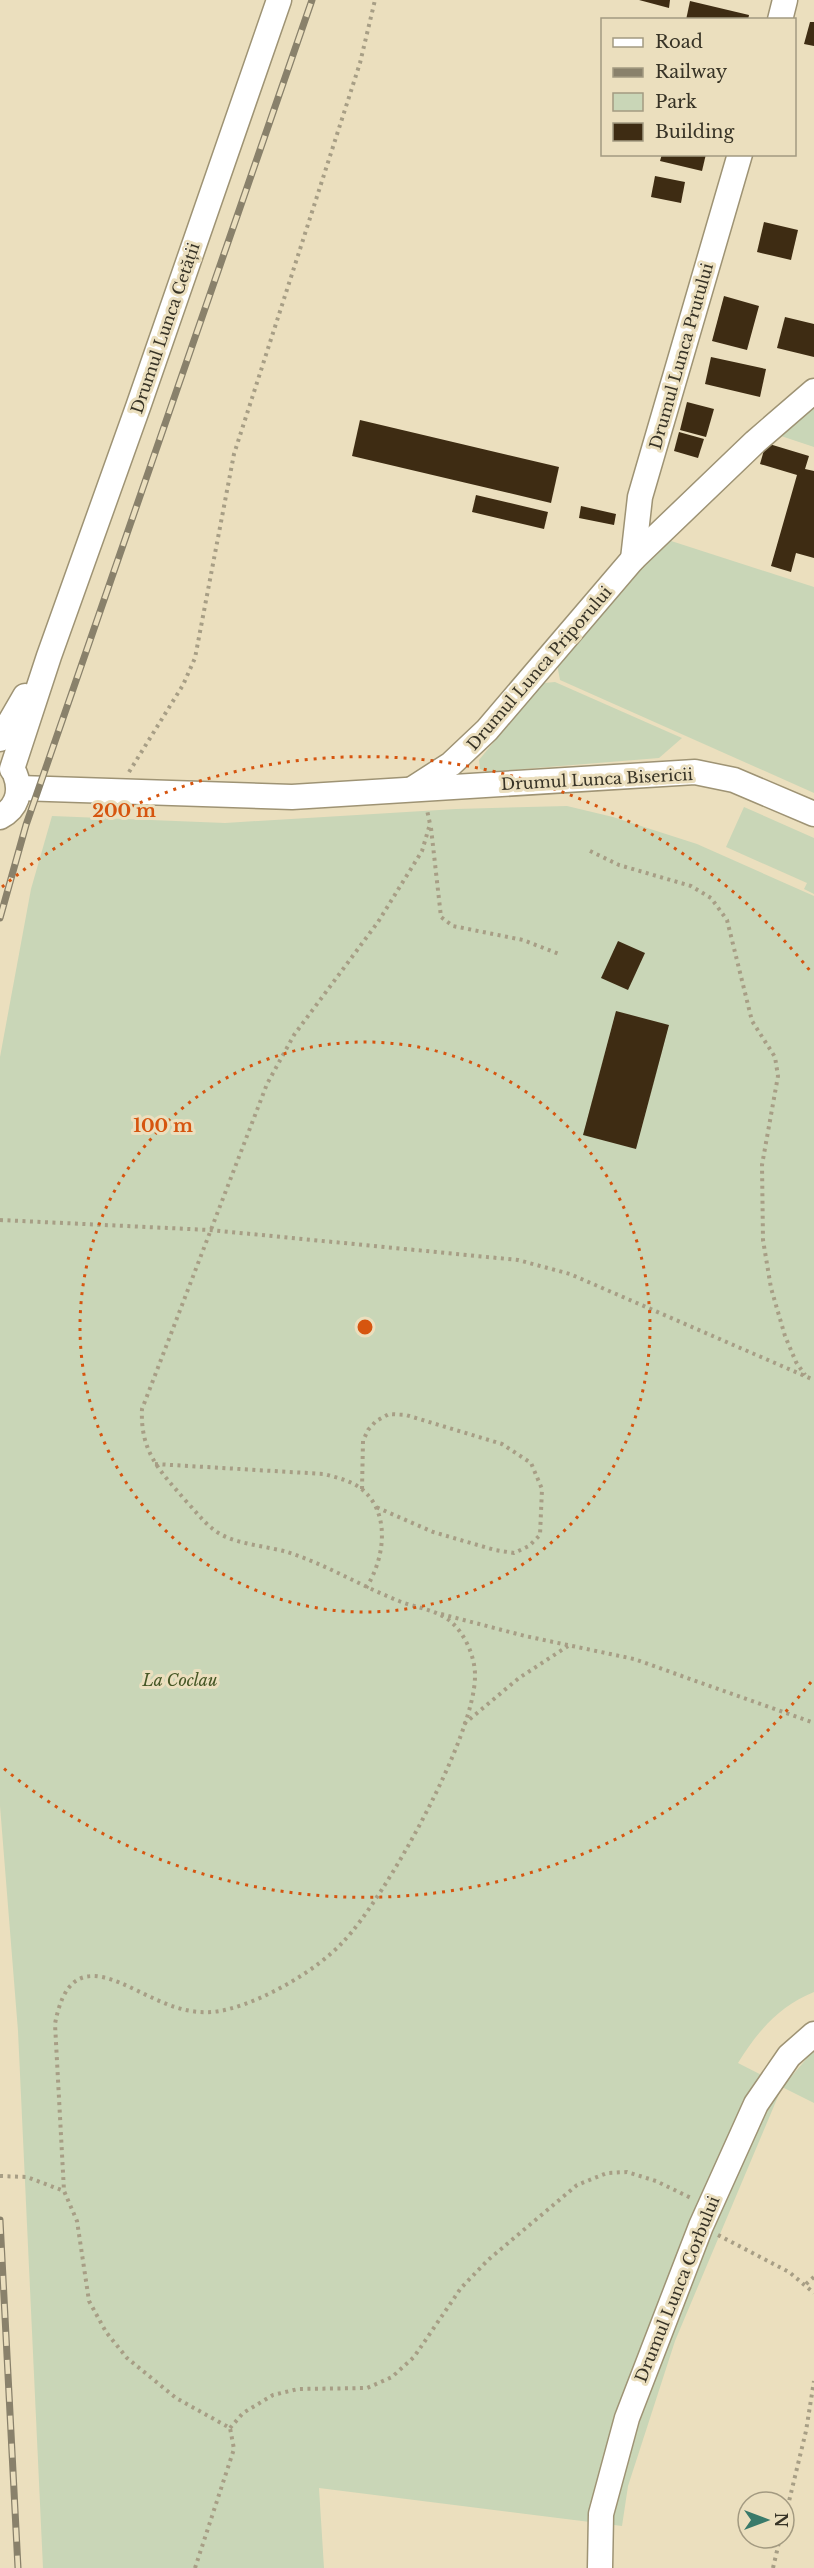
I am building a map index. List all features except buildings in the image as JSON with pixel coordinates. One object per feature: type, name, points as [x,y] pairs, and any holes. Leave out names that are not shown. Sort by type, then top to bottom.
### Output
[{"type":"street","name":"Drumul Lunca Cetății","points":[[0,817],[15,803],[10,773],[279,0]]},
{"type":"street","points":[[781,18],[786,0]]},
{"type":"street","name":"Drumul Lunca Prutului","points":[[633,559],[640,497],[739,156]]},
{"type":"street","name":"Drumul Lunca Priporului","points":[[10,773],[118,791],[292,797],[407,791],[451,764],[487,730],[633,559],[755,442],[814,391]]},
{"type":"street","name":"Drumul Lunca Cetății","points":[[0,739],[49,656]]},
{"type":"street","name":"Drumul Lunca Bisericii","points":[[407,791],[610,775],[694,772],[734,780],[814,814]]},
{"type":"street","name":"Drumul Lunca Corbului","points":[[600,2568],[601,2514],[627,2418],[705,2217],[735,2146],[762,2094],[789,2056],[814,2034]]},
{"type":"path","points":[[118,791],[183,685],[195,658],[234,454],[360,63],[375,0]]},
{"type":"path","points":[[407,791],[424,804],[430,824],[441,917],[453,926],[523,940],[559,954]]},
{"type":"path","points":[[430,824],[422,851],[378,922],[282,1054],[267,1084],[142,1409],[144,1436],[154,1464],[216,1531],[241,1542],[304,1558],[366,1588],[436,1612],[569,1646],[634,1659],[814,1723]]},
{"type":"path","points":[[590,851],[619,865],[691,886],[711,898],[727,920],[752,1021],[775,1057],[777,1076],[762,1165],[763,1240],[771,1288],[785,1336],[796,1362],[806,1376]]},
{"type":"path","points":[[0,1220],[210,1230],[518,1260],[570,1274],[814,1380]]},
{"type":"path","points":[[362,1489],[363,1441],[368,1430],[376,1421],[389,1414],[406,1416],[502,1444],[531,1463],[542,1489],[540,1535],[529,1546],[514,1553],[433,1532],[376,1507]]},
{"type":"path","points":[[154,1464],[324,1474],[345,1479],[362,1489],[376,1507],[382,1537],[380,1559],[366,1588]]},
{"type":"path","points":[[230,2428],[176,2398],[127,2358],[106,2332],[89,2301],[77,2221],[72,2203],[64,2191],[55,2024],[59,2003],[70,1986],[82,1979],[102,1976],[122,1982],[173,2007],[202,2013],[229,2010],[279,1989],[342,1944],[368,1912],[424,1813],[458,1743],[464,1724],[475,1676],[471,1652],[458,1630],[436,1612]]},
{"type":"path","points":[[464,1724],[519,1678],[569,1646]]},
{"type":"path","points":[[230,2428],[243,2413],[273,2395],[298,2390],[367,2388],[392,2377],[414,2358],[461,2289],[488,2260],[577,2185],[607,2173],[627,2172],[656,2181],[705,2217],[806,2284],[814,2293]]},
{"type":"path","points":[[0,2176],[27,2177],[64,2191]]},
{"type":"path","points":[[806,2284],[814,2277]]},
{"type":"path","points":[[792,2490],[806,2432],[814,2381]]},
{"type":"path","points":[[195,2568],[234,2449],[230,2428]]},
{"type":"path","points":[[806,2432],[814,2433]]},
{"type":"path","points":[[773,2568],[777,2550]]},
{"type":"green space","points":[[814,405],[814,447],[778,435]]},
{"type":"green space","points":[[665,539],[814,587],[814,793],[560,680],[557,664]]},
{"type":"green space","points":[[555,682],[682,738],[659,758],[487,772],[480,769],[479,760],[536,690],[544,683]]},
{"type":"green space","name":"La Coclau","points":[[567,806],[613,817],[697,844],[814,896],[814,1992],[790,2005],[770,2021],[738,2063],[783,2086],[814,2050],[814,2103],[782,2087],[675,2341],[628,2486],[622,2526],[319,2488],[324,2568],[43,2568],[18,2031],[0,1806],[0,1057],[31,889],[52,816],[225,823],[456,809]]},
{"type":"green space","points":[[744,807],[814,838],[814,894],[804,889],[807,883],[726,847]]},
{"type":"railway","points":[[0,918],[26,825],[312,0]]},
{"type":"railway","points":[[0,2220],[18,2568]]}]
